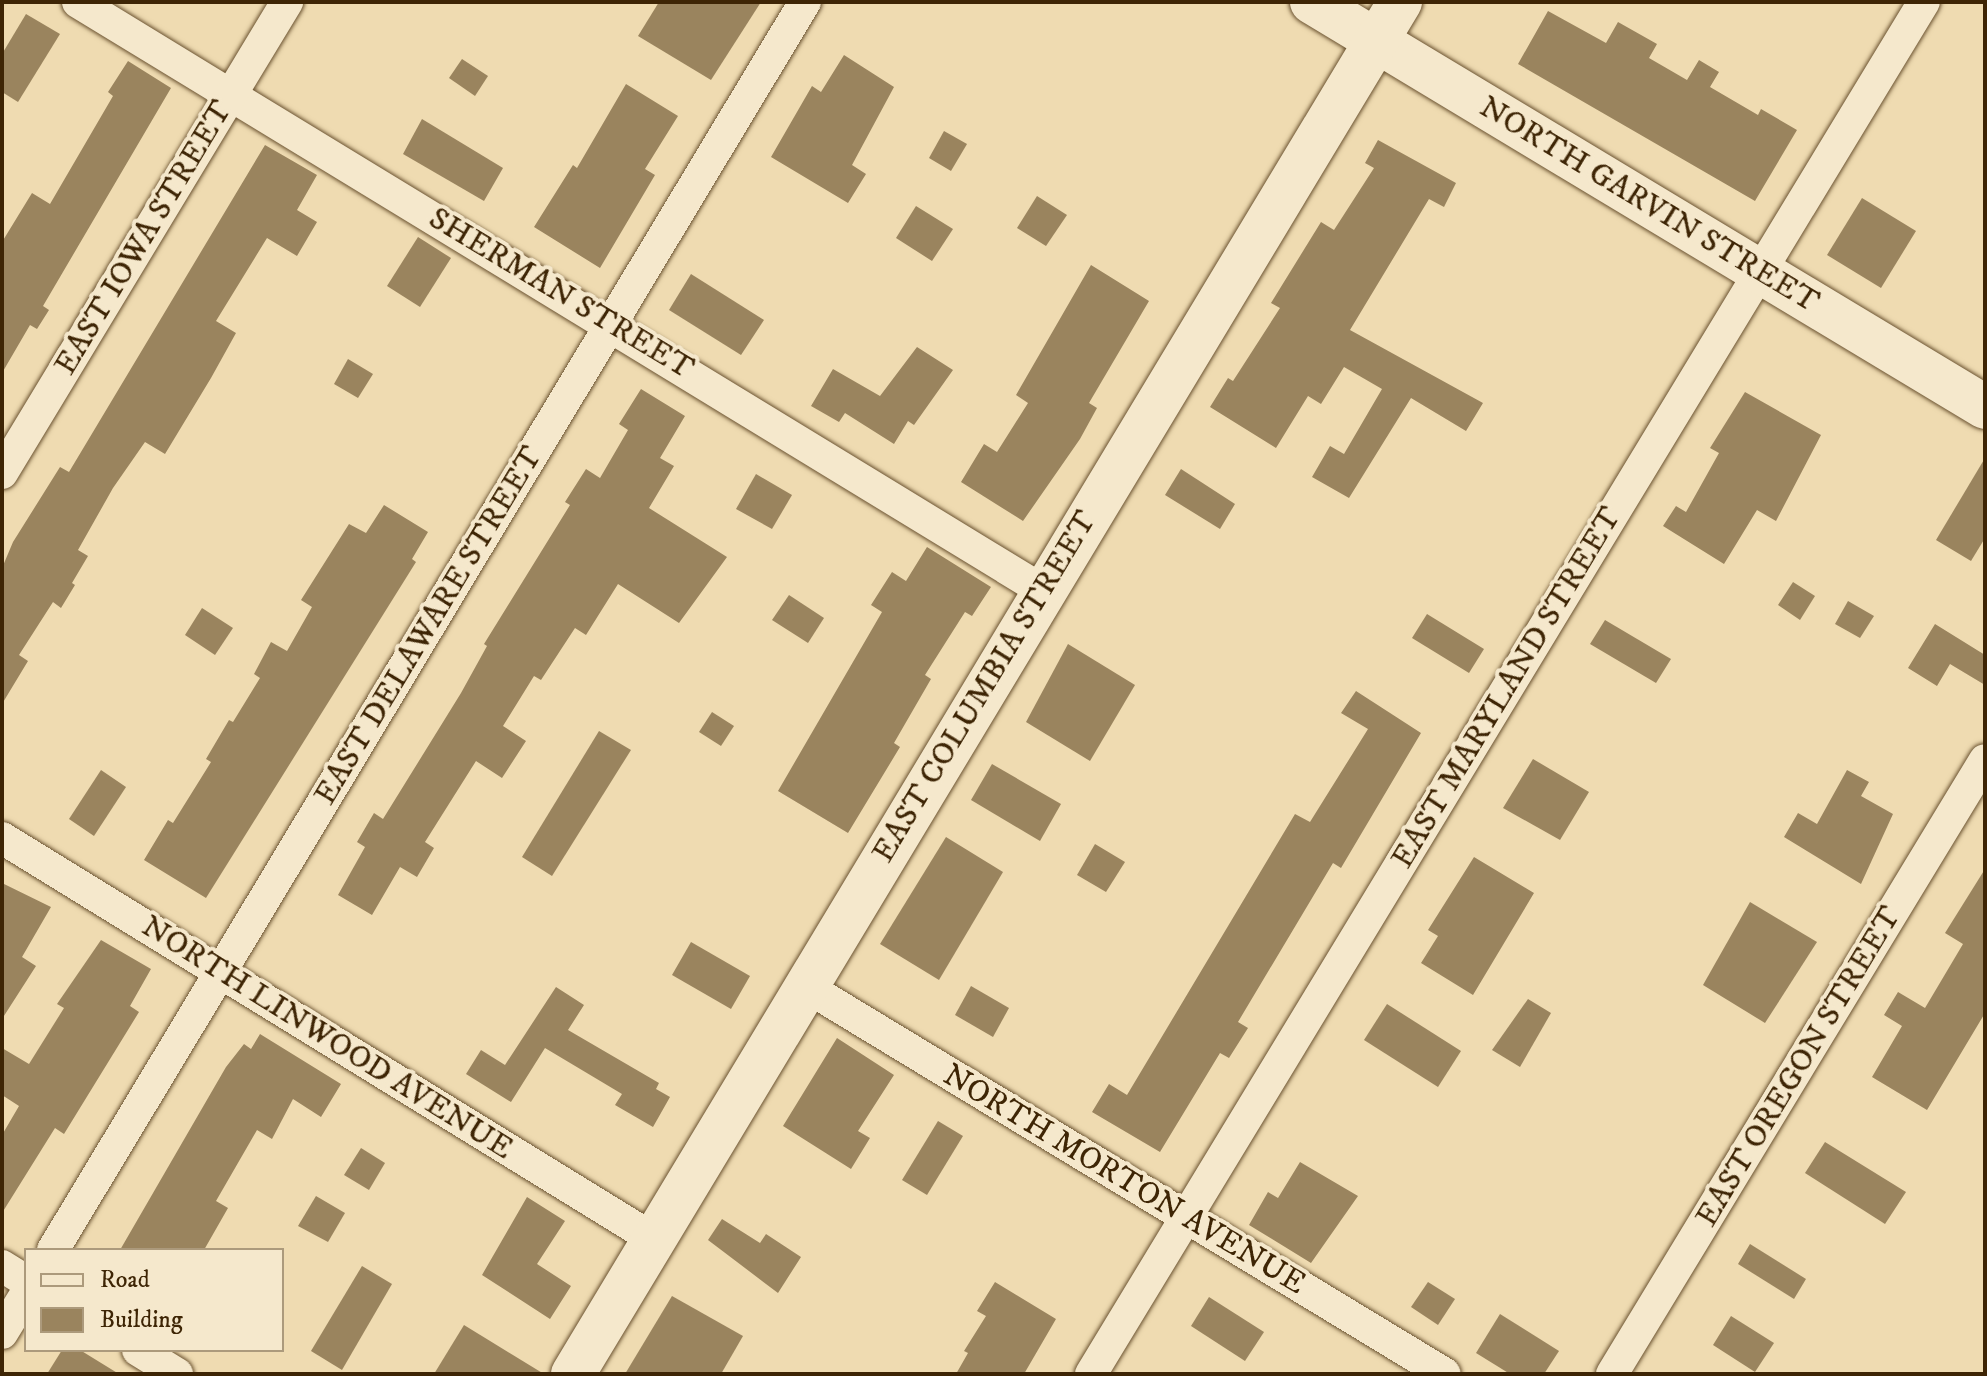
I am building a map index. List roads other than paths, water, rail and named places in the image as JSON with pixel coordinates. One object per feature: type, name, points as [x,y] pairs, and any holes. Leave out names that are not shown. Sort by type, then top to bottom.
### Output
[{"type":"main road","name":"NORTH GARVIN STREET","points":[[1312,2],[1985,407]]},
{"type":"main road","name":"EAST COLUMBIA STREET","points":[[573,1374],[1042,590],[1400,2]]},
{"type":"street","name":"SHERMAN STREET","points":[[78,2],[611,324],[1042,590]]},
{"type":"street","name":"EAST IOWA STREET","points":[[2,473],[287,2]]},
{"type":"street","name":"EAST DELAWARE STREET","points":[[54,1248],[805,2]]},
{"type":"street","name":"EAST MARYLAND STREET","points":[[1091,1374],[1924,2]]},
{"type":"street","name":"EAST OREGON STREET","points":[[1612,1374],[1985,760]]},
{"type":"street","name":"NORTH LINWOOD AVENUE","points":[[2,838],[652,1238]]},
{"type":"street","name":"NORTH MORTON AVENUE","points":[[805,986],[1445,1374]]},
{"type":"street","points":[[2,1266],[24,1280]]},
{"type":"street","points":[[2,1333],[24,1297]]},
{"type":"street","points":[[141,1352],[177,1374]]}]
